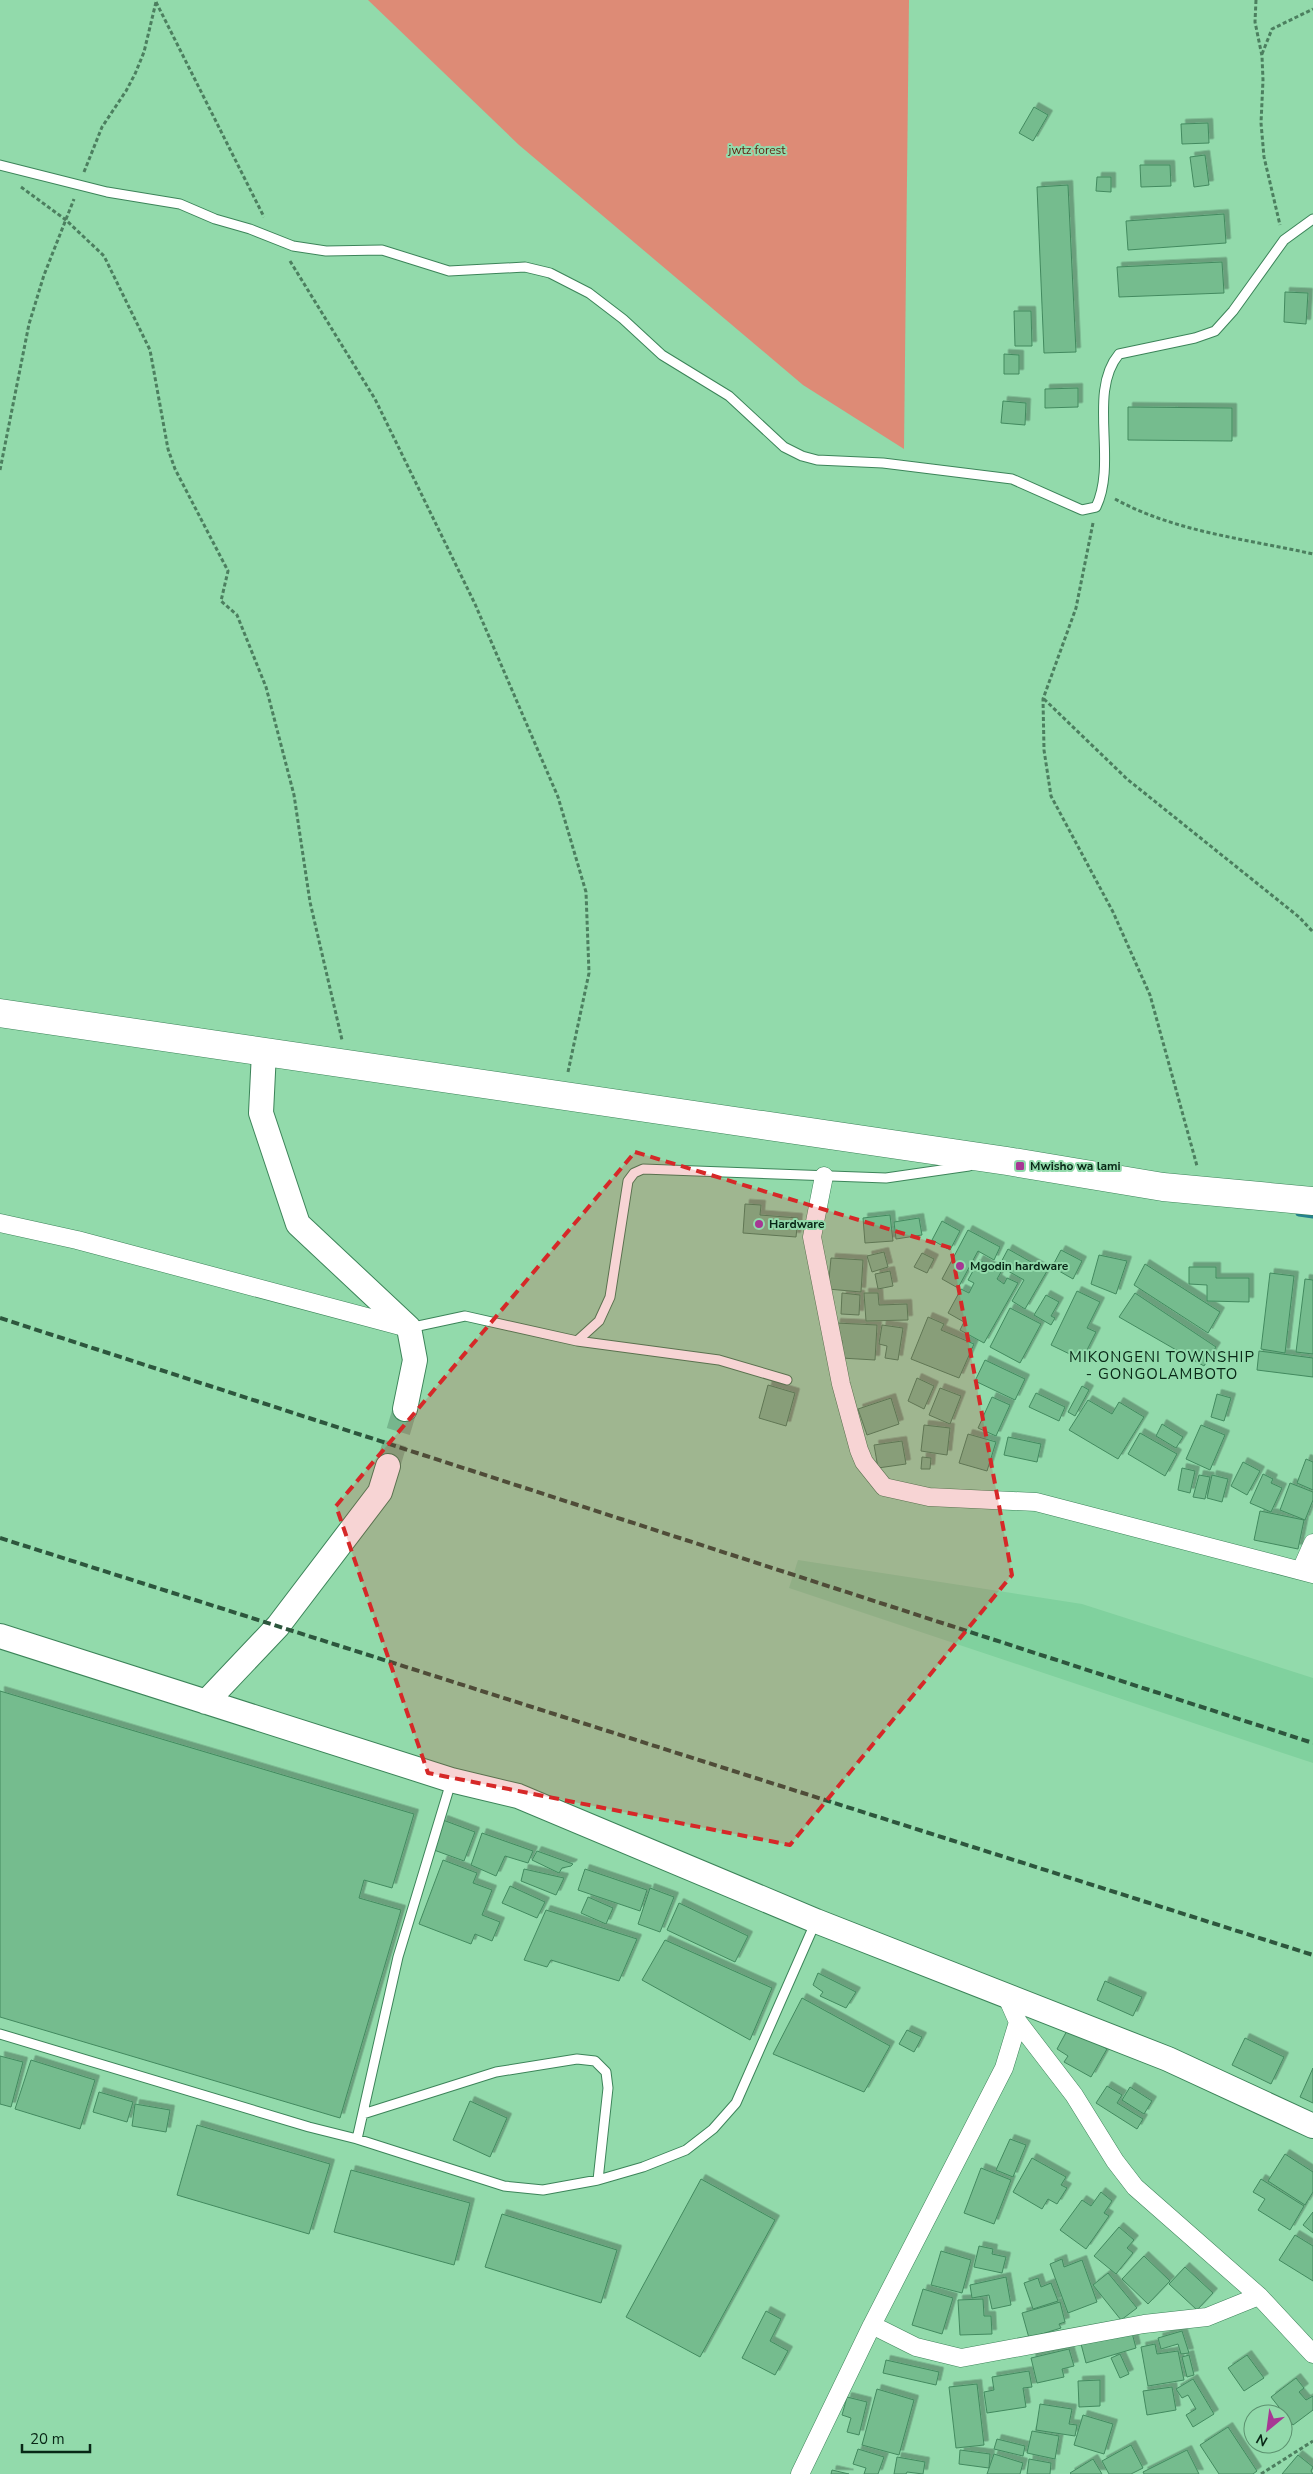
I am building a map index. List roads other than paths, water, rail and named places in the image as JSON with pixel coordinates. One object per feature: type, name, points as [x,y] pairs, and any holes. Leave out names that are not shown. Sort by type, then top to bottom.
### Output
[{"type":"main road","points":[[0,1013],[1204,1192],[1313,1201]]},
{"type":"street","points":[[264,1052],[261,1113],[298,1224],[409,1328],[415,1360],[405,1409]]},
{"type":"street","points":[[824,1176],[812,1237],[841,1384],[859,1450],[864,1462],[884,1487],[929,1497],[1036,1502],[1307,1572],[1313,1543]]},
{"type":"street","points":[[0,1224],[77,1240],[409,1328]]},
{"type":"street","points":[[206,1702],[284,1618],[380,1492],[388,1466]]},
{"type":"street","points":[[0,1636],[451,1780],[518,1796],[816,1921],[1168,2059],[1313,2126]]},
{"type":"street","points":[[1006,1995],[1018,2022],[1074,2095],[1114,2161],[1135,2187],[1259,2296],[1313,2354]]},
{"type":"street","points":[[800,2474],[872,2324],[1004,2068],[1018,2022]]},
{"type":"street","points":[[872,2324],[916,2347],[961,2358],[1144,2324],[1207,2317],[1259,2296]]},
{"type":"lane","points":[[0,165],[80,183],[107,192],[180,204],[214,219],[250,229],[294,246],[326,251],[382,250],[449,271],[536,268],[564,278],[589,292],[623,319],[662,355],[729,396],[784,447],[793,452],[831,461],[882,463],[1012,478],[1082,510],[1096,507],[1103,493],[1105,400],[1111,364],[1119,354],[1195,338],[1215,331],[1233,311],[1284,240],[1313,219]]},
{"type":"lane","points":[[577,1341],[599,1321],[610,1297],[628,1181],[634,1173],[643,1169],[886,1178],[1007,1162]]},
{"type":"lane","points":[[409,1328],[465,1316],[577,1341],[718,1360],[787,1380]]},
{"type":"lane","points":[[357,2139],[398,1957],[451,1780]]},
{"type":"lane","points":[[0,2034],[309,2127],[357,2139],[504,2186],[543,2190],[598,2180],[643,2167],[686,2150],[713,2129],[736,2103],[816,1921]]},
{"type":"lane","points":[[363,2114],[496,2072],[577,2060],[595,2061],[606,2072],[608,2088],[598,2180]]},
{"type":"waterway","points":[[1299,1213],[1313,1215]]},
{"type":"tunnel","points":[[388,1466],[405,1409]]},
{"type":"railway","points":[[0,1318],[1313,1743]]},
{"type":"railway","points":[[0,1538],[1313,1955]]},
{"type":"place","name":"Mwisho wa lami","points":[[1020,1166]]},
{"type":"place","name":"Hardware","points":[[759,1224]]},
{"type":"place","name":"Mgodin hardware","points":[[960,1266]]},
{"type":"district","name":"MIKONGENI TOWNSHIP - GONGOLAMBOTO","points":[[1162,1366]]},
{"type":"park label","name":"jwtz forest","points":[[757,150]]}]
